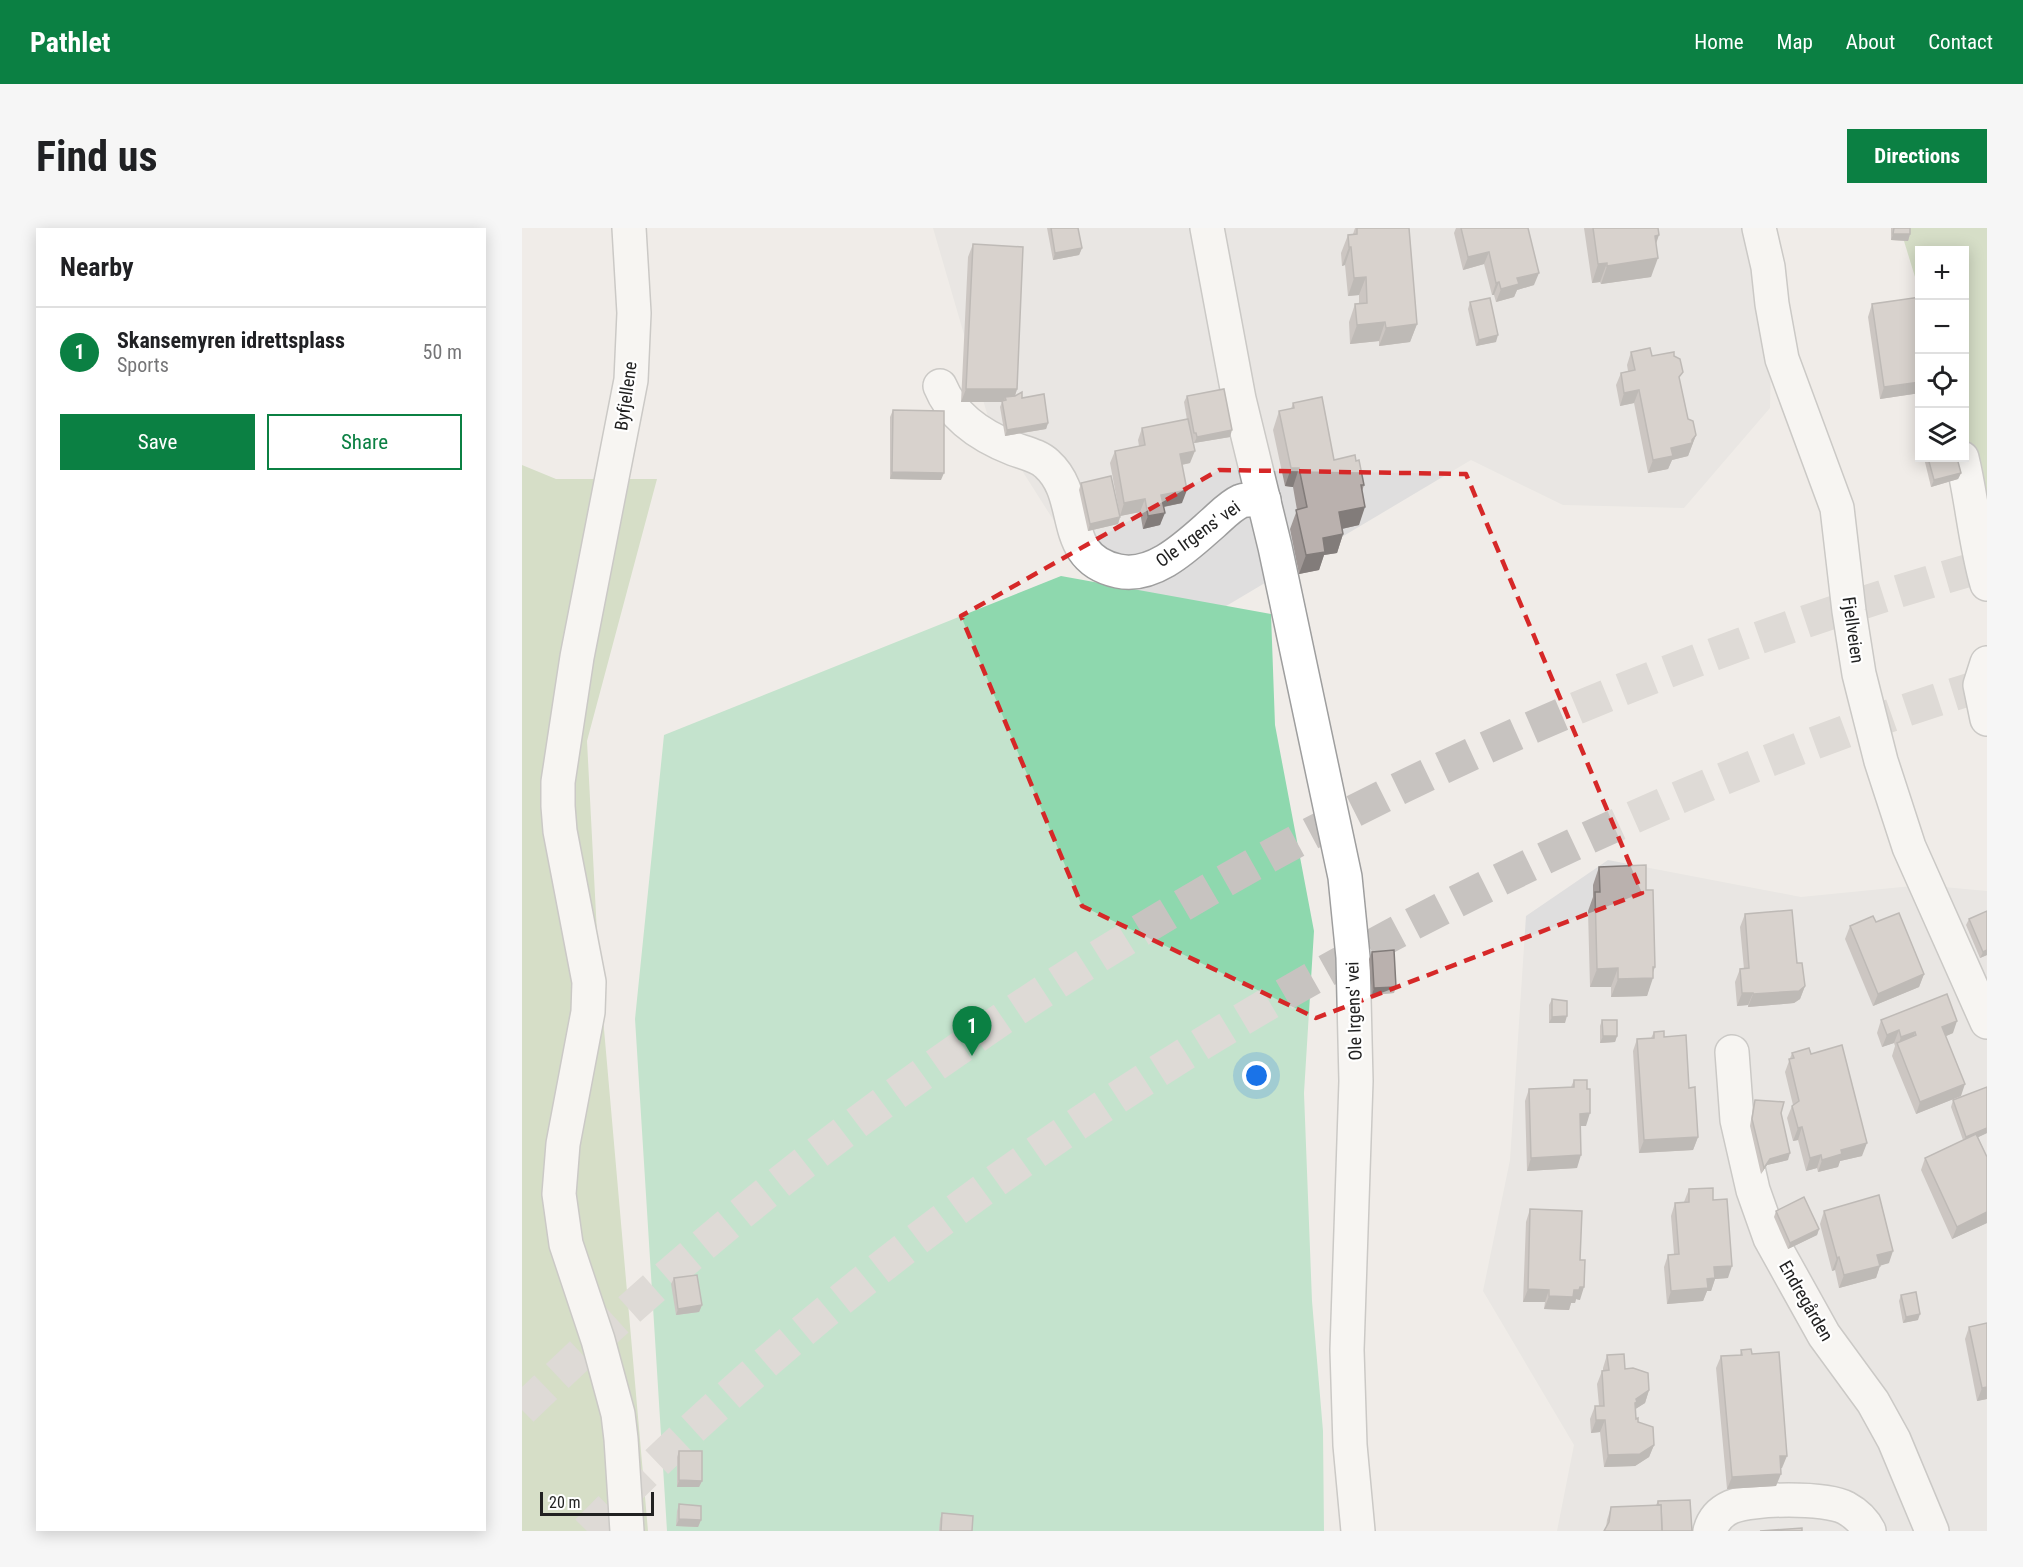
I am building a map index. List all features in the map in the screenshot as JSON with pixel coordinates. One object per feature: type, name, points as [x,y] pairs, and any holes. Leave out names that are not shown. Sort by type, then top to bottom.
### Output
[{"type":"street","name":"Byfjellene","points":[[627,1531],[618,1414],[598,1340],[566,1244],[559,1194],[559,1167],[588,1012],[589,982],[560,831],[558,782],[577,657],[631,380],[634,313],[629,228]]},
{"type":"street","name":"Ole Irgens' vei","points":[[1207,228],[1239,399],[1264,500],[1345,877],[1353,957],[1356,1081],[1347,1350],[1350,1445],[1358,1531]]},
{"type":"street","name":"Fjellveien","points":[[1759,228],[1768,267],[1782,358],[1837,508],[1859,674],[1881,761],[1909,847],[1987,1022]]},
{"type":"street","name":"Ole Irgens' vei","points":[[940,386],[955,412],[978,431],[996,442],[1045,462],[1054,470],[1064,489],[1084,552],[1096,564],[1120,572],[1147,570],[1186,547],[1230,508],[1243,500],[1264,500]]},
{"type":"street","points":[[1963,462],[1980,561],[1987,584]]},
{"type":"street","points":[[1987,663],[1980,685],[1987,719]]},
{"type":"street","name":"Endregården","points":[[1732,1052],[1737,1120],[1753,1190],[1770,1238],[1824,1335],[1873,1402],[1894,1440],[1932,1531]]},
{"type":"street","points":[[1710,1531],[1712,1523],[1732,1506],[1795,1500],[1822,1502],[1845,1508],[1861,1518],[1869,1531]]},
{"type":"highlighted area","points":[[1219,470],[1466,474],[1642,893],[1316,1018],[1082,906],[961,616]]},
{"type":"shaded area","points":[[933,228],[1754,228],[1773,286],[1770,408],[1684,508],[1563,505],[1471,460],[1159,646],[1061,532],[988,417]]},
{"type":"shaded area","points":[[1608,860],[1801,897],[1922,885],[1987,891],[1987,1531],[1557,1531],[1574,1445],[1483,1291],[1510,1160],[1526,916]]},
{"type":"green space","points":[[1900,228],[1987,228],[1987,507],[1969,446],[1969,246],[1915,246],[1915,277]]},
{"type":"green space","points":[[522,465],[556,479],[657,479],[587,741],[599,972],[648,1531],[522,1531]]},
{"type":"green space","points":[[1061,576],[1271,614],[1275,725],[1314,931],[1304,1093],[1312,1301],[1323,1431],[1324,1531],[667,1531],[635,1019],[664,735]]},
{"type":"building","points":[[1051,228],[1078,228],[1082,248],[1055,253]]},
{"type":"building","points":[[1357,228],[1409,228],[1417,324],[1386,328],[1385,322],[1357,325],[1355,304],[1367,303],[1366,277],[1354,278],[1351,247],[1349,247],[1348,235],[1357,234]]},
{"type":"building","points":[[1461,228],[1528,228],[1539,273],[1517,278],[1519,284],[1501,289],[1499,282],[1496,283],[1489,252],[1468,257]]},
{"type":"building","points":[[1593,228],[1658,228],[1659,235],[1655,236],[1658,258],[1607,266],[1607,263],[1598,264]]},
{"type":"building","points":[[1894,228],[1910,228],[1910,234],[1893,234]]},
{"type":"building","points":[[973,244],[1023,247],[1017,389],[966,389]]},
{"type":"building","points":[[1490,298],[1498,335],[1479,340],[1470,302]]},
{"type":"building","points":[[1915,298],[1915,383],[1884,387],[1872,304]]},
{"type":"building","points":[[1650,348],[1652,356],[1674,352],[1674,356],[1680,359],[1683,372],[1679,377],[1688,419],[1693,421],[1696,435],[1692,443],[1671,448],[1673,456],[1653,460],[1639,390],[1624,393],[1621,373],[1635,370],[1631,352]]},
{"type":"building","points":[[1224,389],[1232,430],[1197,437],[1194,433],[1187,396]]},
{"type":"building","points":[[1022,392],[1022,398],[1044,394],[1048,423],[1007,430],[1002,401],[1006,400],[1005,397],[1015,396]]},
{"type":"building","points":[[1322,397],[1334,460],[1355,455],[1356,461],[1359,460],[1365,507],[1339,512],[1343,534],[1323,538],[1325,552],[1306,555],[1296,510],[1307,507],[1299,468],[1291,468],[1279,411],[1294,408],[1293,403]]},
{"type":"building","points":[[893,410],[944,411],[944,473],[892,472]]},
{"type":"building","points":[[1188,419],[1195,451],[1180,454],[1187,490],[1161,495],[1165,513],[1148,516],[1145,499],[1124,503],[1115,451],[1145,445],[1142,428]]},
{"type":"building","points":[[1929,462],[1958,462],[1961,473],[1934,480]]},
{"type":"building","points":[[1111,476],[1120,517],[1090,524],[1081,483]]},
{"type":"building","points":[[1646,865],[1646,890],[1653,890],[1655,967],[1653,967],[1653,978],[1618,979],[1618,968],[1597,969],[1595,892],[1600,892],[1599,867]]},
{"type":"building","points":[[1792,910],[1797,963],[1802,963],[1805,986],[1799,991],[1742,993],[1740,969],[1749,968],[1745,914]]},
{"type":"building","points":[[1987,911],[1987,950],[1983,952],[1969,919]]},
{"type":"building","points":[[1899,913],[1924,974],[1878,994],[1850,926],[1873,916],[1876,922]]},
{"type":"building","points":[[1394,950],[1396,987],[1374,988],[1372,952]]},
{"type":"building","points":[[1947,994],[1957,1021],[1942,1027],[1965,1084],[1920,1102],[1897,1043],[1916,1035],[1915,1032],[1901,1037],[1899,1030],[1887,1035],[1881,1020]]},
{"type":"building","points":[[1552,999],[1567,1001],[1567,1016],[1552,1017]]},
{"type":"building","points":[[1602,1020],[1617,1020],[1617,1036],[1603,1036]]},
{"type":"building","points":[[1664,1031],[1664,1037],[1686,1035],[1689,1088],[1695,1087],[1698,1137],[1644,1140],[1637,1039],[1654,1038],[1654,1032]]},
{"type":"building","points":[[1842,1045],[1867,1143],[1841,1150],[1842,1154],[1822,1160],[1821,1155],[1810,1158],[1802,1127],[1798,1128],[1792,1106],[1799,1101],[1789,1059],[1794,1058],[1792,1053],[1809,1048],[1811,1054]]},
{"type":"building","points":[[1574,1080],[1587,1080],[1587,1089],[1590,1089],[1590,1113],[1580,1114],[1581,1155],[1531,1158],[1529,1089],[1574,1087]]},
{"type":"building","points":[[1987,1087],[1987,1128],[1966,1137],[1953,1100]]},
{"type":"building","points":[[1755,1100],[1784,1102],[1781,1113],[1790,1153],[1770,1159],[1764,1168],[1752,1119]]},
{"type":"building","points":[[1976,1134],[1987,1157],[1987,1212],[1957,1227],[1925,1158]]},
{"type":"building","points":[[1713,1188],[1713,1200],[1727,1199],[1732,1266],[1714,1267],[1715,1278],[1707,1279],[1708,1288],[1671,1291],[1668,1255],[1679,1254],[1675,1203],[1689,1202],[1689,1189]]},
{"type":"building","points":[[1879,1195],[1893,1251],[1877,1255],[1880,1266],[1844,1275],[1824,1211]]},
{"type":"building","points":[[1804,1197],[1819,1229],[1790,1243],[1776,1211]]},
{"type":"building","points":[[1530,1209],[1582,1211],[1580,1260],[1585,1260],[1584,1287],[1574,1290],[1573,1297],[1549,1296],[1549,1290],[1528,1289]]},
{"type":"building","points":[[697,1275],[702,1305],[678,1309],[674,1278]]},
{"type":"building","points":[[1916,1292],[1920,1314],[1906,1317],[1901,1295]]},
{"type":"building","points":[[1987,1323],[1987,1387],[1982,1388],[1969,1327]]},
{"type":"building","points":[[1751,1349],[1752,1354],[1779,1352],[1787,1456],[1780,1456],[1781,1474],[1732,1477],[1721,1356],[1742,1355],[1741,1350]]},
{"type":"building","points":[[1624,1354],[1625,1369],[1633,1368],[1648,1373],[1649,1390],[1636,1399],[1636,1419],[1638,1418],[1638,1422],[1653,1427],[1654,1445],[1640,1454],[1608,1455],[1605,1420],[1596,1420],[1595,1406],[1604,1406],[1602,1371],[1609,1370],[1607,1355]]},
{"type":"building","points":[[679,1451],[702,1451],[702,1481],[679,1480]]},
{"type":"building","points":[[1690,1500],[1692,1531],[1662,1531],[1661,1505],[1658,1505],[1658,1501]]},
{"type":"building","points":[[679,1504],[701,1506],[701,1520],[679,1519]]},
{"type":"building","points":[[1661,1505],[1662,1531],[1604,1531],[1609,1522],[1611,1507]]},
{"type":"building","points":[[942,1513],[973,1516],[972,1531],[941,1531]]},
{"type":"building","points":[[1802,1528],[1802,1531],[1760,1531]]},
{"type":"tunnel","points":[[522,1410],[706,1243],[803,1164],[902,1089],[1005,1017],[1109,950],[1216,886],[1325,826],[1405,786],[1567,712],[1733,647],[1902,590],[1987,565]]},
{"type":"tunnel","points":[[587,1531],[696,1425],[810,1325],[928,1231],[1051,1142],[1178,1059],[1308,981],[1441,909],[1577,843],[1779,756],[1883,718],[1987,684]]},
{"type":"place","name":"Skansemyren idrettsplass","points":[[972,1056]]}]
